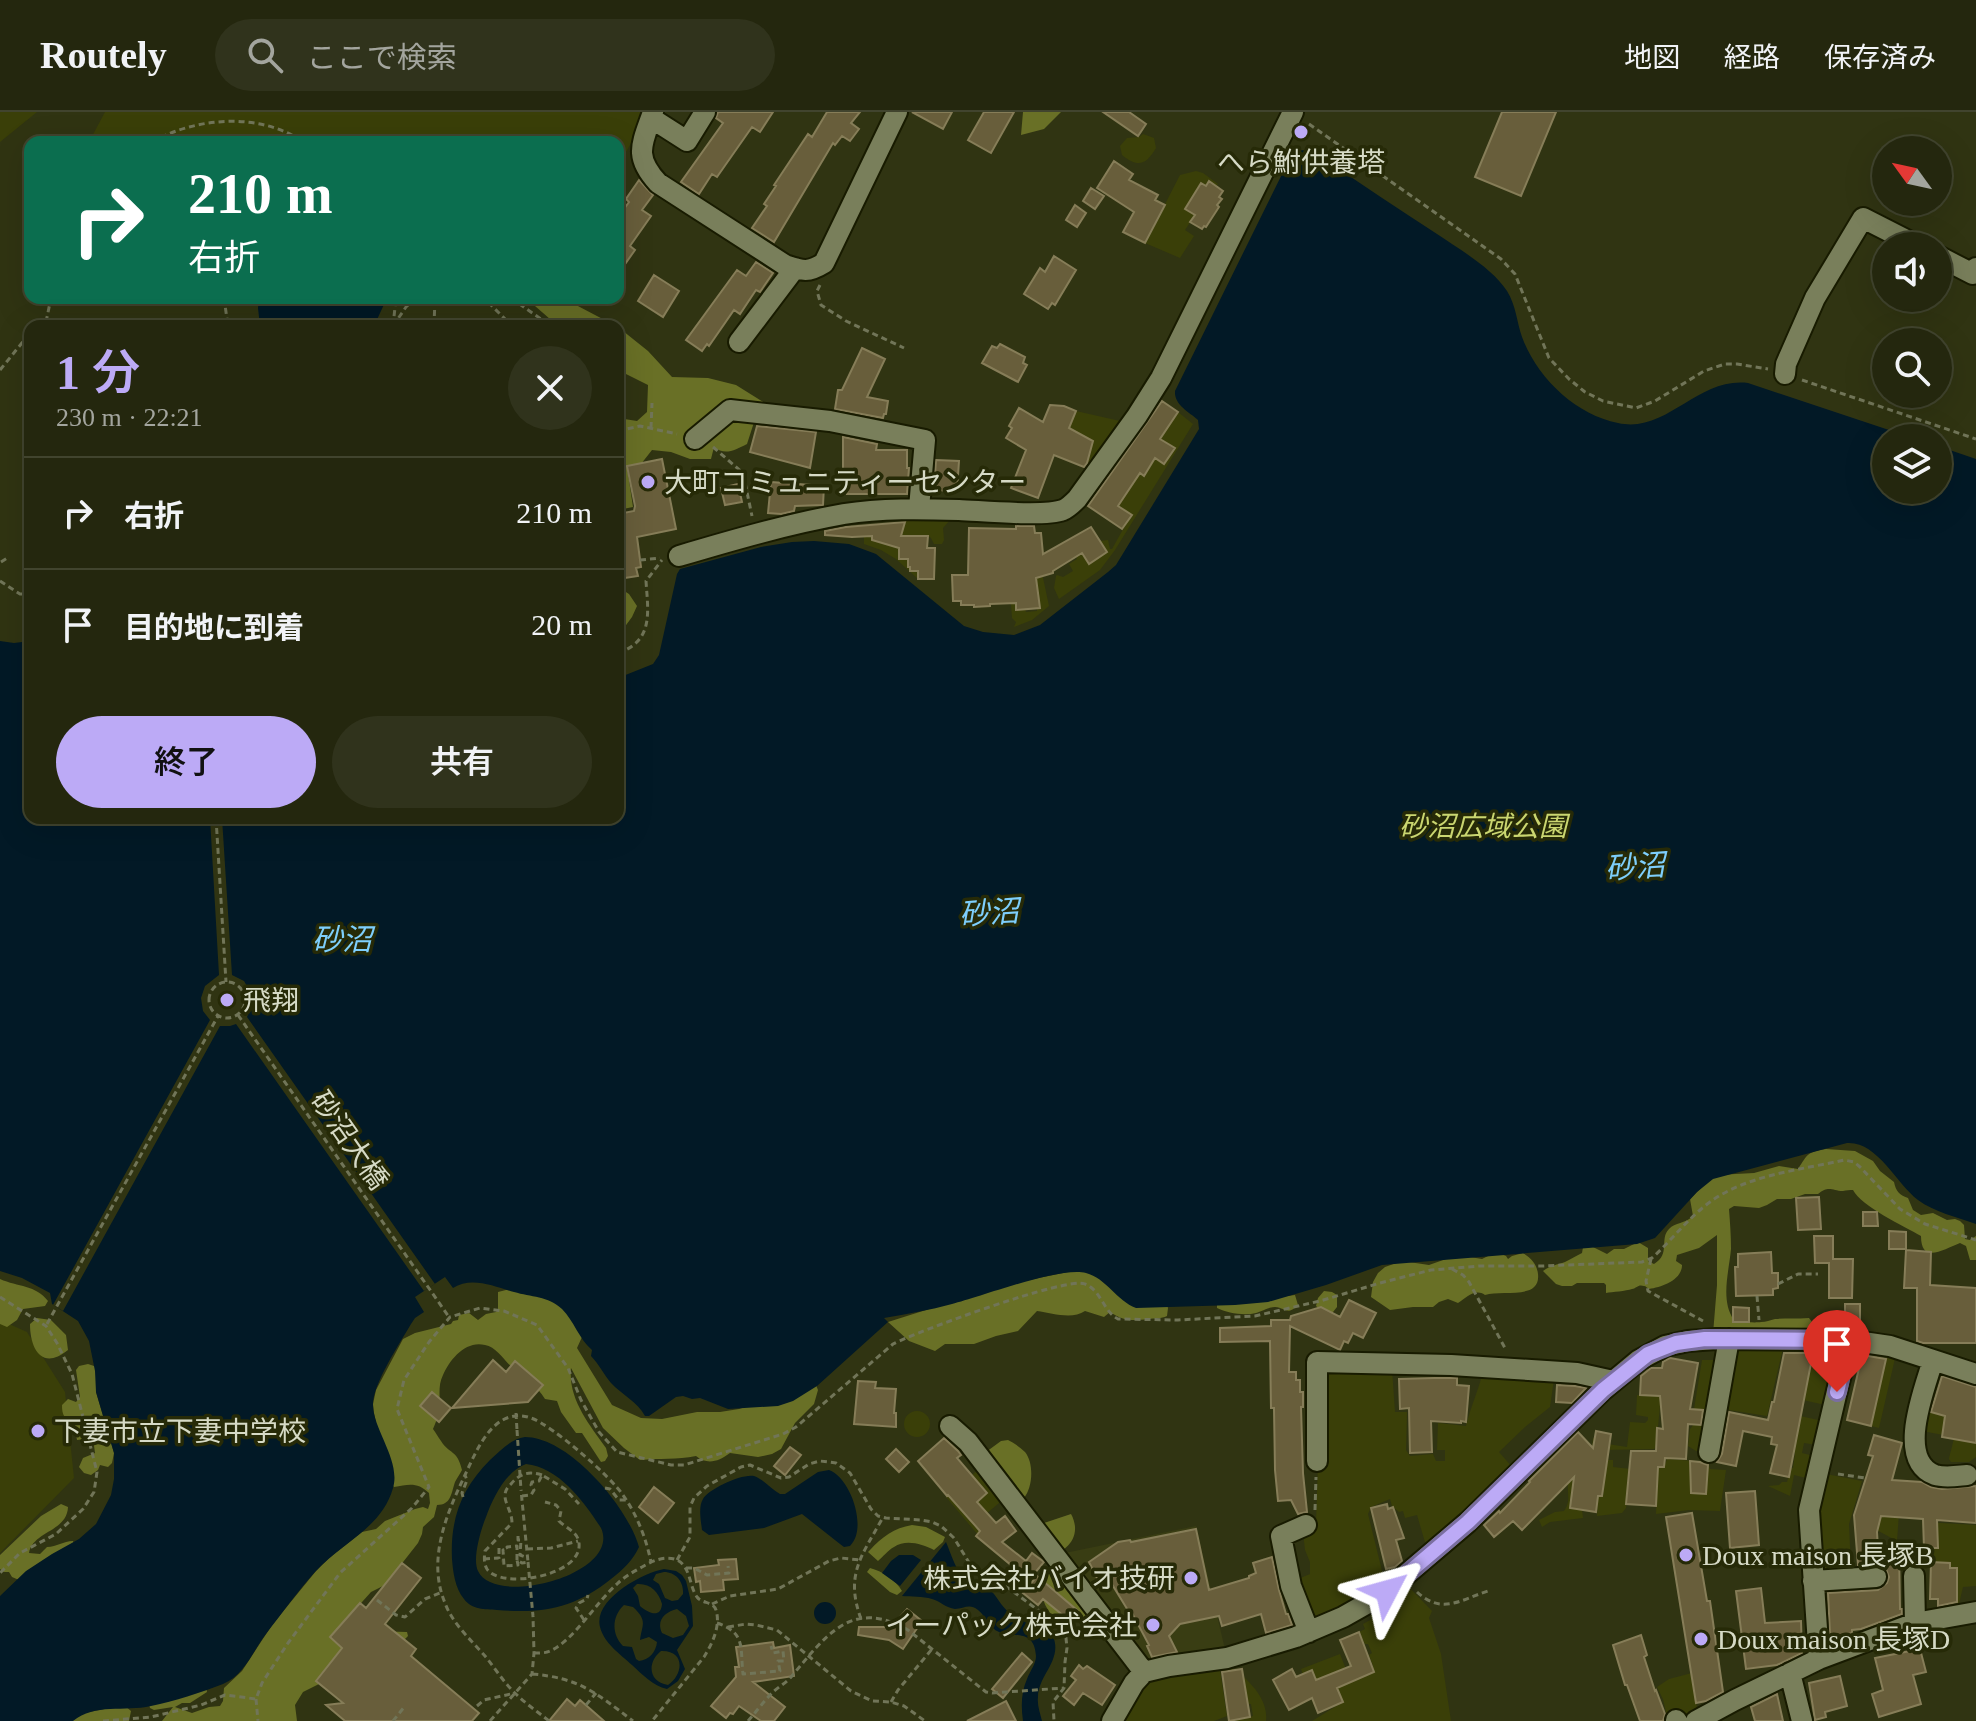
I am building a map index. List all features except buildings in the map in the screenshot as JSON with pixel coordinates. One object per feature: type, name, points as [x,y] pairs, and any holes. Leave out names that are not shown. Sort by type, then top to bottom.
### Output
[{"type":"street","points":[[705,112],[687,141],[652,115],[641,150],[644,166],[658,183],[671,192],[785,265],[802,271],[814,270],[824,263],[897,112]]},
{"type":"street","points":[[672,557],[754,534],[844,514],[919,508],[1056,512],[1067,509],[1161,378],[1299,117]]},
{"type":"street","points":[[1785,374],[1786,364],[1815,298],[1863,218],[1890,232]]},
{"type":"street","points":[[1952,263],[1973,274],[1976,268]]},
{"type":"street","points":[[739,342],[795,268]]},
{"type":"street","points":[[695,439],[730,410],[830,421],[925,440],[919,508]]},
{"type":"street","points":[[1709,1452],[1725,1339]]},
{"type":"street","points":[[1112,1721],[1144,1672],[1227,1658],[1309,1632],[1382,1595],[1468,1522],[1613,1381],[1639,1360],[1665,1346],[1725,1339],[1849,1340],[1890,1346],[1976,1374]]},
{"type":"street","points":[[1819,1659],[1809,1510],[1849,1340]]},
{"type":"street","points":[[1933,1360],[1917,1416],[1917,1455],[1922,1466],[1937,1475],[1967,1475]]},
{"type":"street","points":[[1317,1461],[1317,1362],[1516,1369],[1577,1373],[1613,1381]]},
{"type":"street","points":[[950,1426],[968,1442],[1144,1672]]},
{"type":"street","points":[[1306,1525],[1281,1536],[1291,1586],[1309,1632]]},
{"type":"street","points":[[1914,1576],[1915,1623]]},
{"type":"street","points":[[1813,1581],[1876,1577]]},
{"type":"street","points":[[1696,1721],[1819,1659],[1915,1623],[1976,1612]]},
{"type":"street","points":[[1790,1673],[1802,1721]]},
{"type":"path","points":[[1299,117],[1501,259],[1515,274],[1549,358],[1569,379],[1594,397],[1636,408],[1655,401],[1704,371],[1725,364],[1751,366],[1785,374],[1976,439]]},
{"type":"path","points":[[161,136],[198,124],[237,119],[274,126],[292,136]]},
{"type":"path","points":[[825,277],[817,291],[821,305],[846,321],[904,348]]},
{"type":"path","points":[[397,320],[409,304]]},
{"type":"path","points":[[489,304],[506,320]]},
{"type":"path","points":[[520,304],[542,320]]},
{"type":"path","points":[[0,370],[24,340]]},
{"type":"path","points":[[651,428],[652,403]]},
{"type":"path","points":[[624,430],[640,426],[707,441],[743,473],[750,498],[754,534]]},
{"type":"path","points":[[1,562],[9,557]]},
{"type":"path","points":[[624,650],[644,635],[648,611],[646,581],[672,557]]},
{"type":"path","points":[[0,581],[24,594]]},
{"type":"path","name":"砂沼大橋","points":[[216,824],[226,982]]},
{"type":"path","name":"砂沼大橋","points":[[46,1326],[218,1016],[211,1009],[209,997],[215,986],[226,982],[238,985],[245,995],[245,1007],[238,1015],[450,1317]]},
{"type":"path","points":[[218,1016],[225,1019],[238,1015]]},
{"type":"path","points":[[258,1721],[256,1699],[262,1683],[288,1643],[340,1573],[412,1508],[429,1487],[397,1409],[404,1380],[450,1317],[480,1308],[504,1311],[537,1325],[568,1368],[599,1432],[617,1452],[671,1465],[684,1465],[783,1434],[796,1427],[893,1344],[908,1336],[1071,1282],[1092,1287],[1111,1315],[1118,1319],[1178,1320],[1255,1316],[1431,1270],[1635,1263],[1651,1259],[1706,1205],[1723,1194],[1748,1183],[1844,1160],[1860,1167],[1900,1209],[1925,1224],[1976,1240]]},
{"type":"path","points":[[1651,1259],[1646,1281],[1648,1291],[1715,1327],[1725,1339]]},
{"type":"path","points":[[1450,1269],[1469,1282],[1516,1369]]},
{"type":"path","points":[[1778,1284],[1798,1274],[1818,1274]]},
{"type":"path","points":[[1757,1296],[1762,1338]]},
{"type":"path","points":[[0,1297],[46,1326],[72,1374],[97,1472],[94,1492],[83,1509],[56,1534],[20,1553],[0,1573]]},
{"type":"path","points":[[490,1721],[532,1674],[534,1653],[516,1414]]},
{"type":"path","points":[[549,1721],[515,1693],[444,1603],[437,1560],[443,1527],[465,1475],[491,1430],[516,1414],[527,1416],[549,1429],[614,1482],[641,1529],[651,1562]]},
{"type":"path","points":[[677,1560],[690,1537],[690,1507],[694,1498],[707,1486],[750,1465],[781,1478],[789,1477],[809,1464],[820,1461],[836,1463],[850,1473],[878,1516],[921,1520],[941,1526],[954,1538],[976,1574],[1003,1584],[1055,1623],[1066,1638],[1067,1648],[1062,1687],[1053,1702],[1054,1721]]},
{"type":"path","points":[[1306,1525],[1315,1518],[1317,1461]]},
{"type":"path","points":[[1818,1470],[1865,1478]]},
{"type":"path","points":[[545,1502],[558,1507],[561,1511],[559,1521],[573,1532],[578,1541],[578,1551],[571,1563],[552,1573],[512,1579],[500,1578],[488,1570],[485,1551],[512,1523],[505,1495],[517,1478],[524,1473],[542,1475],[565,1489],[579,1504]]},
{"type":"path","points":[[463,1497],[467,1480],[465,1475]]},
{"type":"path","points":[[522,1496],[531,1495],[534,1490],[532,1482],[539,1481],[542,1475]]},
{"type":"path","points":[[605,1488],[610,1489],[619,1500],[626,1500]]},
{"type":"path","points":[[861,1619],[853,1593],[854,1580],[860,1560],[883,1517]]},
{"type":"path","points":[[518,1536],[521,1540],[520,1555],[528,1560]]},
{"type":"path","points":[[527,1549],[551,1548],[578,1541]]},
{"type":"path","points":[[499,1548],[502,1559],[504,1566],[518,1565],[517,1546],[503,1550],[502,1559]]},
{"type":"path","points":[[534,1653],[551,1650],[563,1641],[616,1585],[651,1562],[666,1558],[677,1560],[685,1568],[696,1595],[716,1610],[716,1632],[704,1657],[652,1721]]},
{"type":"path","points":[[712,1604],[730,1596],[778,1589],[829,1561],[841,1558],[860,1560]]},
{"type":"path","points":[[484,1559],[502,1559]]},
{"type":"path","points":[[517,1560],[522,1563],[528,1560]]},
{"type":"path","points":[[685,1568],[691,1566],[707,1575],[729,1573],[728,1566]]},
{"type":"path","points":[[1401,1579],[1427,1601],[1438,1605],[1488,1591]]},
{"type":"path","points":[[377,1600],[396,1615],[405,1617],[425,1599],[442,1592]]},
{"type":"path","points":[[584,1620],[576,1608],[588,1595]]},
{"type":"path","points":[[748,1721],[828,1635],[840,1626],[861,1619],[881,1618],[894,1622],[986,1692],[1062,1687]]},
{"type":"path","points":[[716,1623],[728,1627],[738,1636],[743,1674],[780,1671],[778,1661],[784,1661],[783,1651],[773,1653],[771,1646]]},
{"type":"path","points":[[728,1627],[746,1624],[777,1630],[851,1691],[872,1701],[891,1702],[911,1710],[925,1721]]},
{"type":"path","points":[[891,1702],[932,1649]]},
{"type":"path","points":[[532,1674],[577,1682],[633,1721]]},
{"type":"path","points":[[477,1706],[484,1700],[515,1693]]},
{"type":"path","points":[[586,1705],[596,1693]]},
{"type":"path","points":[[103,1721],[151,1719],[225,1695],[256,1699]]},
{"type":"path","points":[[393,1721],[405,1706]]},
{"type":"shaded area","points":[[0,112],[37,112],[0,142]]},
{"type":"shaded area","points":[[105,112],[650,112],[624,155],[624,136],[92,136]]},
{"type":"shaded area","points":[[1023,112],[1061,112],[1044,129],[1021,135]]},
{"type":"shaded area","points":[[1143,134],[1154,138],[1156,148],[1145,161],[1133,162],[1122,155],[1120,146],[1127,138]]},
{"type":"shaded area","points":[[1196,171],[1218,184],[1216,186],[1209,181],[1190,212],[1195,215],[1185,230],[1194,236],[1180,258],[1145,243],[1180,175]]},
{"type":"shaded area","points":[[576,305],[605,320],[551,320],[535,306]]},
{"type":"shaded area","points":[[624,332],[648,351],[672,377],[708,378],[736,385],[771,407],[757,413],[747,444],[734,450],[726,452],[714,447],[711,459],[690,459],[671,452],[652,450],[641,464],[627,467],[633,507],[624,509],[624,419],[637,421],[647,412],[648,385],[624,373]]},
{"type":"shaded area","points":[[1076,411],[1120,421],[1120,428],[1092,465],[1086,468],[1093,441],[1067,434]]},
{"type":"shaded area","points":[[1178,412],[1193,424],[1115,550],[1100,570],[1059,599],[1054,588],[1056,576],[1063,577],[1073,571],[1069,564],[1077,559],[1074,541],[1089,563],[1107,552],[1100,541],[1108,540],[1112,549],[1131,515],[1118,506],[1138,472],[1144,475],[1156,458],[1165,463],[1174,448],[1160,439]]},
{"type":"shaded area","points":[[906,517],[951,519],[943,528],[942,544],[934,544],[928,536],[899,546],[899,558],[908,559],[910,571],[918,571],[918,579],[896,559],[864,544],[864,537],[878,536],[897,547]]},
{"type":"shaded area","points":[[1042,573],[1049,606],[1032,620],[1014,627],[1016,622],[1012,618],[1011,604],[1016,603],[1017,610],[1037,611],[1035,574]]},
{"type":"shaded area","points":[[624,591],[637,606],[624,628]]},
{"type":"shaded area","points":[[1826,1149],[1855,1151],[1873,1161],[1894,1182],[1898,1192],[1908,1198],[1913,1210],[1921,1215],[1933,1213],[1947,1220],[1960,1221],[1964,1225],[1965,1239],[1976,1236],[1976,1260],[1970,1260],[1966,1246],[1960,1243],[1929,1253],[1922,1245],[1921,1236],[1874,1209],[1853,1190],[1828,1189],[1818,1194],[1777,1199],[1759,1208],[1734,1206],[1729,1209],[1731,1249],[1726,1295],[1734,1320],[1765,1322],[1809,1318],[1812,1322],[1807,1336],[1713,1334],[1717,1235],[1699,1248],[1677,1255],[1676,1261],[1682,1265],[1679,1275],[1654,1288],[1640,1285],[1606,1293],[1604,1283],[1562,1286],[1543,1271],[1582,1253],[1583,1247],[1589,1245],[1607,1254],[1638,1242],[1648,1248],[1648,1261],[1654,1264],[1664,1251],[1666,1233],[1671,1227],[1693,1216],[1690,1199],[1708,1181],[1717,1175],[1754,1173],[1779,1166],[1798,1169],[1809,1154]]},
{"type":"shaded area","points":[[1496,1252],[1508,1259],[1523,1253],[1531,1259],[1538,1274],[1533,1288],[1485,1295],[1474,1293],[1458,1303],[1448,1299],[1433,1307],[1390,1310],[1371,1297],[1373,1282],[1385,1267],[1402,1261],[1429,1265],[1446,1259],[1482,1259]]},
{"type":"shaded area","points":[[1087,1268],[1166,1302],[1167,1316],[1132,1320],[1110,1312],[1104,1317],[1085,1311],[1068,1315],[1037,1311],[1018,1331],[974,1344],[945,1344],[935,1351],[909,1341],[888,1322],[1005,1285]]},
{"type":"shaded area","points":[[0,1279],[32,1289],[48,1301],[45,1306],[23,1309],[17,1320],[7,1327],[0,1324]]},
{"type":"shaded area","points":[[518,1287],[564,1306],[582,1337],[577,1348],[612,1405],[641,1418],[662,1419],[697,1412],[739,1409],[816,1385],[818,1390],[814,1404],[795,1423],[781,1449],[772,1454],[758,1457],[730,1453],[713,1461],[704,1461],[696,1456],[640,1460],[603,1428],[571,1368],[576,1401],[606,1448],[608,1456],[601,1462],[582,1433],[576,1433],[557,1401],[545,1399],[535,1386],[493,1349],[485,1345],[471,1345],[450,1363],[441,1379],[439,1411],[433,1429],[456,1455],[462,1470],[450,1498],[437,1505],[434,1517],[423,1527],[418,1543],[385,1585],[371,1592],[337,1630],[407,1632],[408,1636],[401,1643],[338,1653],[316,1681],[319,1684],[303,1692],[295,1705],[297,1721],[162,1721],[173,1707],[154,1710],[149,1704],[206,1686],[207,1692],[190,1703],[175,1707],[192,1713],[220,1706],[224,1688],[242,1671],[272,1625],[329,1558],[362,1532],[376,1529],[385,1521],[415,1509],[428,1509],[429,1493],[425,1489],[413,1485],[394,1487],[388,1480],[374,1413],[376,1390],[403,1339],[451,1324],[458,1320],[459,1315],[469,1313],[478,1320],[496,1312],[498,1292]]},
{"type":"shaded area","points":[[1324,1291],[1337,1295],[1337,1307],[1333,1312],[1324,1313],[1316,1306]]},
{"type":"shaded area","points":[[1295,1295],[1298,1305],[1289,1311],[1275,1307],[1241,1314],[1217,1308],[1217,1305]]},
{"type":"shaded area","points":[[37,1318],[51,1320],[66,1335],[68,1350],[51,1358],[39,1354],[32,1342],[30,1324]]},
{"type":"shaded area","name":"下妻市立下妻中学校","points":[[0,1320],[27,1332],[65,1392],[74,1478],[0,1553]]},
{"type":"shaded area","points":[[1733,1343],[1784,1344],[1767,1416],[1723,1409]]},
{"type":"shaded area","points":[[1786,1344],[1840,1344],[1825,1405],[1803,1400],[1813,1350]]},
{"type":"shaded area","points":[[1888,1351],[1896,1354],[1879,1428],[1871,1426]]},
{"type":"shaded area","points":[[1702,1360],[1721,1360],[1713,1410],[1694,1409]]},
{"type":"shaded area","points":[[88,1364],[103,1369],[96,1392],[114,1453],[108,1467],[100,1465],[91,1475],[79,1467],[83,1458],[95,1453],[93,1438],[77,1440],[74,1423],[62,1411],[62,1405],[68,1399],[76,1402],[80,1397],[76,1370]]},
{"type":"shaded area","points":[[1392,1369],[1395,1412],[1407,1412],[1406,1450],[1410,1456],[1433,1454],[1436,1461],[1445,1461],[1445,1450],[1437,1450],[1438,1423],[1466,1426],[1483,1372],[1554,1379],[1550,1407],[1499,1452],[1513,1468],[1427,1549],[1417,1515],[1405,1518],[1403,1511],[1399,1512],[1392,1506],[1390,1499],[1371,1507],[1368,1514],[1386,1587],[1312,1625],[1298,1579],[1310,1574],[1303,1532],[1316,1523],[1321,1372]]},
{"type":"shaded area","points":[[1637,1395],[1661,1396],[1656,1447],[1592,1448],[1593,1438],[1601,1439],[1601,1443],[1627,1447],[1630,1422],[1645,1423],[1648,1420],[1648,1417],[1636,1415]]},
{"type":"shaded area","points":[[917,1411],[927,1414],[930,1424],[927,1434],[917,1437],[907,1434],[904,1424],[907,1414]]},
{"type":"shaded area","points":[[1928,1411],[1948,1417],[1976,1443],[1976,1457],[1969,1462],[1951,1462],[1954,1437],[1922,1431]]},
{"type":"shaded area","points":[[1800,1416],[1823,1421],[1817,1445],[1804,1443],[1802,1453],[1814,1456],[1810,1479],[1794,1475],[1790,1496],[1768,1486],[1787,1482],[1795,1453],[1788,1452]]},
{"type":"shaded area","points":[[1694,1424],[1711,1426],[1704,1451],[1688,1446],[1690,1429]]},
{"type":"shaded area","points":[[1008,1440],[1025,1452],[1030,1462],[1031,1482],[1024,1498],[1014,1499],[986,1452],[1001,1441]]},
{"type":"shaded area","points":[[1667,1459],[1708,1462],[1710,1469],[1726,1470],[1720,1511],[1689,1510],[1656,1514],[1658,1467],[1664,1467]]},
{"type":"shaded area","points":[[1607,1460],[1613,1460],[1613,1467],[1631,1469],[1626,1508],[1622,1513],[1597,1516],[1598,1496],[1603,1496]]},
{"type":"shaded area","points":[[1576,1463],[1570,1508],[1582,1510],[1583,1518],[1550,1522],[1542,1527],[1539,1520],[1564,1511],[1568,1501],[1568,1483]]},
{"type":"shaded area","points":[[980,1468],[1005,1498],[986,1514],[992,1522],[979,1532],[979,1536],[946,1497],[955,1489],[979,1504],[977,1502],[987,1493],[972,1475]]},
{"type":"shaded area","points":[[1821,1473],[1862,1481],[1849,1524],[1851,1571],[1816,1572]]},
{"type":"shaded area","points":[[1866,1477],[1901,1486],[1897,1541],[1873,1528],[1881,1518],[1888,1489],[1865,1481]]},
{"type":"shaded area","points":[[61,1504],[68,1507],[62,1522],[37,1540],[29,1553],[40,1554],[47,1547],[69,1541],[73,1541],[75,1547],[19,1580],[0,1569],[0,1555],[41,1516]]},
{"type":"shaded area","points":[[1071,1514],[1075,1525],[1074,1535],[1064,1549],[1048,1554],[1035,1547],[1044,1523]]},
{"type":"shaded area","points":[[1923,1522],[1976,1525],[1976,1586],[1963,1587],[1957,1612],[1957,1568],[1950,1568],[1950,1563],[1923,1562]]},
{"type":"shaded area","points":[[912,1525],[926,1527],[945,1537],[943,1542],[934,1550],[904,1543],[878,1561],[868,1552],[889,1534]]},
{"type":"shaded area","points":[[1196,1526],[1227,1658],[1144,1672],[1060,1554]]},
{"type":"shaded area","points":[[870,1568],[888,1576],[902,1591],[897,1595],[890,1592],[867,1572]]},
{"type":"shaded area","points":[[1049,1572],[1060,1579],[1089,1613],[1089,1620],[1053,1616],[1041,1590],[1042,1573]]},
{"type":"shaded area","points":[[1405,1583],[1432,1611],[1429,1618],[1441,1654],[1451,1721],[1312,1721],[1343,1702],[1331,1674],[1306,1684],[1301,1669],[1340,1654],[1351,1682],[1372,1667],[1369,1655],[1372,1653],[1359,1632],[1365,1629],[1363,1624],[1372,1619],[1368,1610]]},
{"type":"shaded area","points":[[1226,1663],[1247,1680],[1259,1695],[1264,1703],[1266,1721],[1229,1721],[1253,1716],[1251,1704],[1222,1672],[1221,1665]]},
{"type":"shaded area","points":[[1219,1664],[1227,1716],[1214,1721],[1120,1721],[1152,1677]]},
{"type":"shaded area","points":[[1692,1673],[1698,1715],[1668,1721],[1657,1687],[1669,1679]]},
{"type":"shaded area","points":[[124,1705],[131,1711],[129,1721],[67,1721],[84,1713]]},
{"type":"water","name":"砂沼","points":[[1299,150],[1311,151],[1493,274],[1510,296],[1522,337],[1537,367],[1573,403],[1602,419],[1636,424],[1652,421],[1713,388],[1730,383],[1748,383],[1872,424],[1872,504],[1952,504],[1952,451],[1976,459],[1976,1224],[1924,1204],[1877,1156],[1858,1144],[1847,1143],[1713,1179],[1655,1238],[1637,1244],[1382,1265],[1268,1302],[1235,1305],[1136,1308],[1093,1276],[1074,1272],[1058,1274],[944,1306],[884,1318],[888,1322],[817,1386],[793,1401],[778,1406],[728,1409],[700,1398],[683,1396],[676,1397],[649,1416],[645,1416],[611,1383],[591,1356],[592,1350],[557,1305],[545,1299],[484,1284],[468,1283],[453,1288],[445,1277],[415,1297],[424,1312],[415,1318],[394,1353],[374,1397],[374,1416],[393,1467],[393,1488],[388,1502],[370,1525],[309,1579],[237,1675],[205,1691],[141,1708],[100,1710],[73,1721],[0,1721],[0,1596],[26,1571],[79,1539],[96,1524],[111,1495],[114,1453],[96,1392],[89,1341],[78,1321],[52,1304],[50,1293],[22,1278],[0,1271],[0,641],[24,642],[24,824],[624,824],[624,676],[653,664],[659,655],[680,569],[761,547],[792,542],[849,544],[876,554],[964,626],[983,632],[1014,635],[1040,625],[1116,565],[1199,429],[1198,420],[1179,404],[1175,391],[1288,162]]},
{"type":"water","points":[[258,304],[384,304],[377,320],[259,320]]},
{"type":"water","points":[[520,1438],[542,1440],[578,1461],[623,1513],[639,1547],[615,1576],[571,1603],[529,1611],[479,1608],[464,1599],[455,1580],[452,1544],[456,1517],[465,1493],[480,1471],[502,1449]],"holes":[[[526,1464],[560,1479],[579,1498],[601,1528],[602,1545],[593,1559],[576,1572],[554,1581],[530,1586],[489,1582],[476,1566],[480,1536],[489,1510],[501,1486],[512,1473]]]},
{"type":"water","points":[[829,1470],[844,1483],[854,1505],[857,1528],[850,1546],[844,1547],[802,1514],[764,1528],[709,1535],[702,1530],[701,1502],[706,1495],[726,1483],[754,1476],[780,1494],[785,1494],[818,1472]]},
{"type":"water","points":[[946,1542],[966,1580],[991,1591],[1009,1612],[1046,1627],[1054,1639],[1052,1661],[1039,1689],[1042,1721],[1023,1721],[1024,1689],[1036,1659],[1031,1641],[996,1630],[975,1608],[955,1609],[928,1598],[902,1596]]},
{"type":"water","points":[[899,1555],[913,1555],[921,1560],[900,1586],[882,1573]]},
{"type":"water","points":[[664,1569],[682,1575],[692,1606],[693,1626],[677,1650],[685,1669],[678,1681],[667,1689],[648,1679],[618,1652],[600,1627],[600,1617],[611,1598],[632,1582]],"holes":[[[668,1572],[678,1578],[683,1594],[678,1600],[665,1598],[659,1584],[653,1580],[656,1574]],[[642,1584],[653,1589],[662,1604],[659,1612],[650,1612],[640,1606],[633,1588]],[[624,1605],[633,1607],[641,1616],[640,1640],[649,1637],[657,1642],[649,1657],[639,1661],[632,1647],[623,1646],[619,1641],[614,1625]],[[677,1609],[686,1616],[689,1626],[683,1635],[673,1638],[662,1633],[660,1624],[665,1614]],[[661,1651],[678,1658],[677,1675],[668,1685],[653,1676],[653,1661]]]},
{"type":"water","points":[[825,1602],[833,1605],[836,1613],[833,1621],[825,1624],[817,1621],[814,1613],[817,1605]]},
{"type":"pier","points":[[210,824],[222,824],[232,975],[244,981],[252,995],[253,1003],[247,1017],[435,1284],[424,1291],[236,1024],[220,1026],[63,1311],[53,1305],[210,1020],[203,1011],[201,998],[205,986],[219,975]]},
{"type":"place","name":"へら鮒供養塔","points":[[1301,132]]},
{"type":"place","name":"大町コミュニティーセンター","points":[[648,482]]},
{"type":"place","name":"飛翔","points":[[227,1000]]},
{"type":"place","name":"下妻市立下妻中学校","points":[[38,1431]]},
{"type":"place","name":"Doux maison 長塚B","points":[[1686,1555]]},
{"type":"place","name":"株式会社バイオ技研","points":[[1191,1578]]},
{"type":"place","name":"イーパック株式会社","points":[[1153,1625]]},
{"type":"place","name":"Doux maison 長塚D","points":[[1701,1639]]},
{"type":"route","points":[[1387,1591],[1468,1522],[1624,1371],[1665,1346],[1705,1339],[1849,1340],[1837,1392]]},
{"type":"park label","name":"砂沼広域公園","points":[[1483,826]]}]
